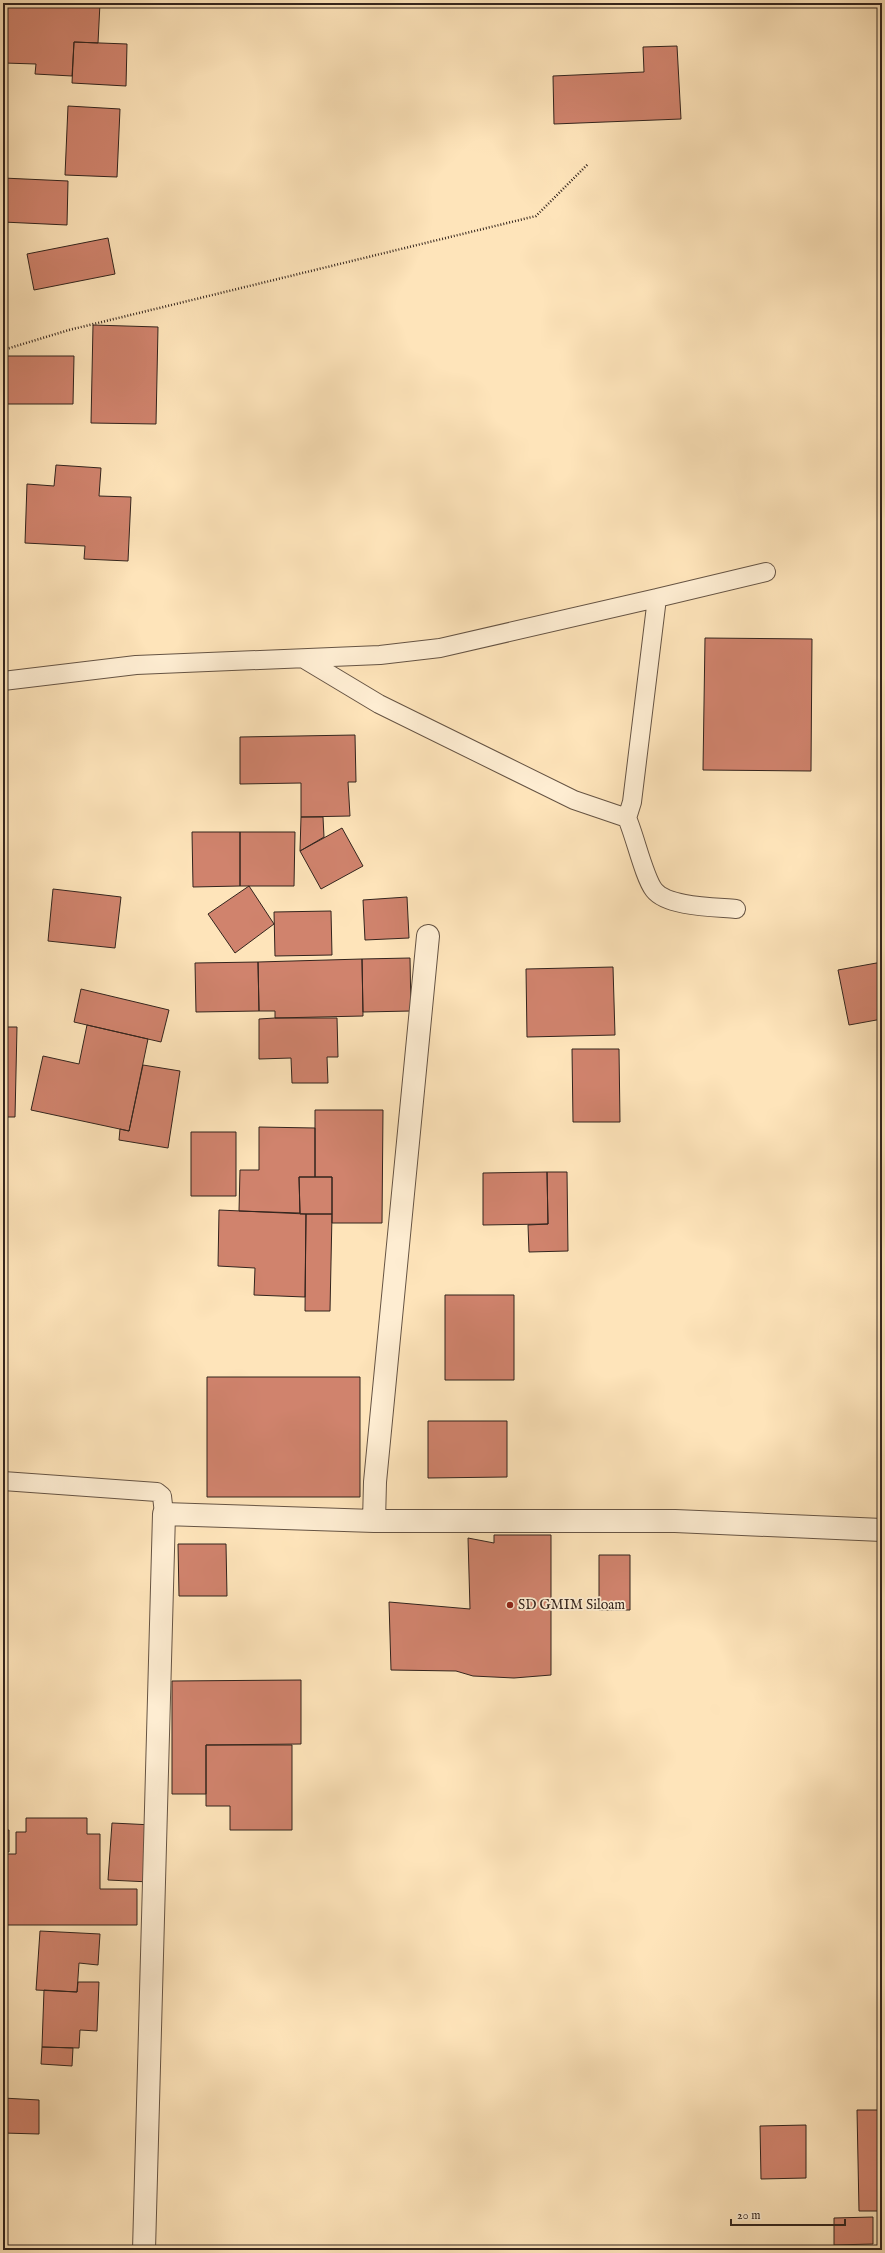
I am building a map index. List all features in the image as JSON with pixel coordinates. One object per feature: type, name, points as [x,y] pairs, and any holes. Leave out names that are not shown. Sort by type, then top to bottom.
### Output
[{"type":"street","points":[[374,1521],[375,1482],[428,936]]},
{"type":"street","points":[[144,2250],[164,1514],[374,1521],[675,1521],[882,1530]]},
{"type":"lane","points":[[3,681],[136,665],[219,660],[304,659],[380,655],[440,648],[766,572]]},
{"type":"lane","points":[[657,598],[632,802],[627,818],[654,890],[666,899],[685,904],[736,909]]},
{"type":"lane","points":[[304,659],[379,704],[574,800],[627,818]]},
{"type":"lane","points":[[3,1481],[157,1492],[162,1496],[164,1514]]},
{"type":"path","points":[[3,350],[69,330],[536,216],[588,164]]},
{"type":"building","points":[[7,3],[100,3],[98,43],[74,42],[72,76],[35,74],[36,64],[4,63]]},
{"type":"building","points":[[74,42],[127,44],[126,86],[72,83]]},
{"type":"building","points":[[677,46],[681,119],[554,124],[553,76],[644,72],[643,47]]},
{"type":"building","points":[[68,106],[120,109],[117,177],[65,175]]},
{"type":"building","points":[[3,178],[68,181],[67,225],[3,222]]},
{"type":"building","points":[[108,238],[115,274],[34,290],[27,254]]},
{"type":"building","points":[[93,325],[158,327],[156,424],[91,423]]},
{"type":"building","points":[[3,356],[74,356],[73,404],[3,404]]},
{"type":"building","points":[[56,465],[101,468],[99,496],[131,497],[128,561],[84,559],[85,546],[25,543],[27,484],[54,486]]},
{"type":"building","points":[[705,638],[812,639],[811,771],[703,770]]},
{"type":"building","points":[[355,735],[356,782],[348,782],[350,816],[301,817],[301,783],[240,784],[240,737]]},
{"type":"building","points":[[301,817],[323,817],[324,837],[300,851]]},
{"type":"building","points":[[342,828],[363,866],[321,889],[300,851]]},
{"type":"building","points":[[192,832],[240,832],[240,886],[193,887]]},
{"type":"building","points":[[240,832],[295,832],[294,886],[240,886]]},
{"type":"building","points":[[249,886],[274,924],[235,953],[208,914]]},
{"type":"building","points":[[53,889],[121,897],[115,948],[48,941]]},
{"type":"building","points":[[407,897],[409,938],[365,940],[363,900]]},
{"type":"building","points":[[331,911],[332,955],[275,956],[274,912]]},
{"type":"building","points":[[410,958],[411,1011],[363,1012],[362,959]]},
{"type":"building","points":[[362,959],[363,1016],[275,1018],[275,1011],[259,1011],[258,962]]},
{"type":"building","points":[[258,962],[259,1011],[196,1012],[195,963]]},
{"type":"building","points":[[882,962],[882,1019],[849,1025],[838,970]]},
{"type":"building","points":[[613,967],[615,1035],[527,1037],[526,969]]},
{"type":"building","points":[[81,989],[169,1010],[161,1042],[74,1022]]},
{"type":"building","points":[[337,1018],[338,1057],[327,1057],[328,1083],[292,1083],[291,1058],[259,1059],[259,1019]]},
{"type":"building","points":[[87,1025],[148,1039],[129,1131],[31,1110],[43,1056],[79,1064]]},
{"type":"building","points":[[3,1027],[17,1027],[15,1117],[3,1117]]},
{"type":"building","points":[[572,1049],[619,1049],[620,1122],[573,1122]]},
{"type":"building","points":[[143,1065],[180,1071],[168,1148],[119,1140],[120,1129],[129,1131]]},
{"type":"building","points":[[315,1110],[383,1110],[382,1223],[332,1223],[332,1177],[315,1177]]},
{"type":"building","points":[[259,1127],[315,1128],[315,1177],[299,1177],[300,1213],[239,1211],[240,1170],[259,1170]]},
{"type":"building","points":[[191,1132],[236,1132],[236,1196],[191,1196]]},
{"type":"building","points":[[547,1172],[548,1224],[483,1225],[483,1173]]},
{"type":"building","points":[[547,1172],[567,1172],[568,1251],[529,1252],[528,1225],[548,1224]]},
{"type":"building","points":[[299,1177],[332,1177],[332,1214],[300,1214]]},
{"type":"building","points":[[219,1210],[306,1214],[305,1297],[254,1295],[255,1268],[218,1266]]},
{"type":"building","points":[[306,1214],[332,1214],[330,1311],[305,1311]]},
{"type":"building","points":[[445,1295],[514,1295],[514,1380],[445,1380]]},
{"type":"building","points":[[207,1377],[360,1377],[360,1497],[207,1497]]},
{"type":"building","points":[[428,1421],[507,1421],[507,1477],[428,1478]]},
{"type":"building","name":"SD GMIM Siloam","points":[[494,1535],[551,1535],[551,1675],[514,1678],[473,1676],[456,1671],[391,1670],[389,1602],[470,1609],[468,1538],[494,1543]]},
{"type":"building","points":[[178,1544],[226,1544],[227,1596],[179,1596]]},
{"type":"building","points":[[599,1555],[630,1555],[630,1610],[599,1610]]},
{"type":"building","points":[[301,1680],[301,1744],[206,1745],[206,1794],[172,1794],[172,1681]]},
{"type":"building","points":[[206,1745],[292,1745],[292,1830],[230,1830],[230,1806],[206,1806]]},
{"type":"building","points":[[26,1818],[87,1818],[87,1834],[100,1834],[100,1889],[137,1889],[137,1925],[3,1925],[3,1854],[16,1854],[16,1832],[26,1832]]},
{"type":"building","points":[[112,1823],[153,1825],[150,1882],[108,1880]]},
{"type":"building","points":[[3,1830],[9,1830],[9,1852],[3,1852]]},
{"type":"building","points":[[40,1931],[100,1934],[98,1965],[79,1963],[77,1992],[36,1990]]},
{"type":"building","points":[[78,1982],[99,1982],[97,2031],[80,2030],[79,2048],[42,2047],[44,1990],[77,1992]]},
{"type":"building","points":[[42,2047],[73,2048],[72,2066],[41,2064]]},
{"type":"building","points":[[3,2098],[39,2100],[39,2134],[3,2133]]},
{"type":"building","points":[[857,2110],[882,2110],[882,2211],[859,2211]]},
{"type":"building","points":[[806,2125],[806,2178],[761,2179],[760,2126]]},
{"type":"building","points":[[873,2217],[873,2244],[834,2245],[834,2218]]},
{"type":"building","points":[[787,2248],[839,2248],[839,2250],[787,2250]]},
{"type":"place","name":"SD GMIM Siloam","points":[[510,1605]]}]
